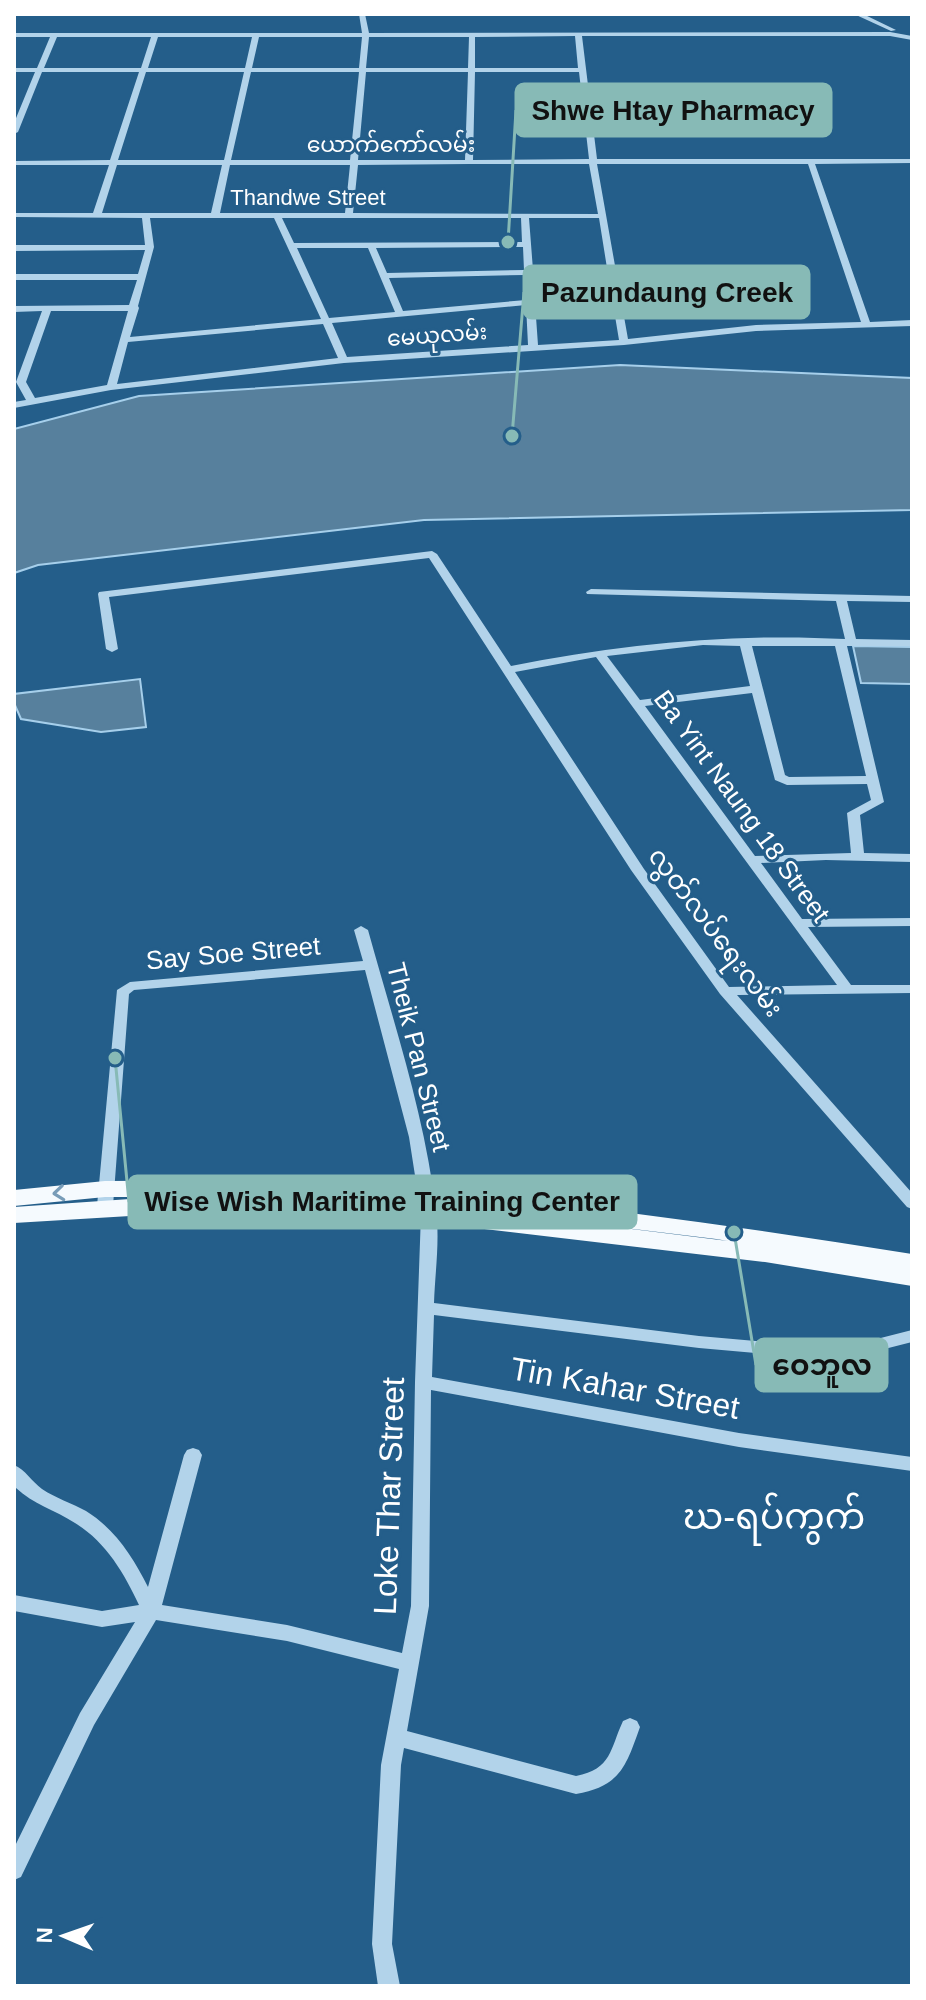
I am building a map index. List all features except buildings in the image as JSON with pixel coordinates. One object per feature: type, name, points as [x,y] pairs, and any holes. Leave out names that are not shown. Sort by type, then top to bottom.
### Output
[{"type":"main road","points":[[14,1215],[105,1197]]},
{"type":"main road","points":[[14,1198],[105,1197],[429,1206],[716,1231],[912,1262]]},
{"type":"main road","points":[[429,1206],[864,1268],[912,1278]]},
{"type":"street","points":[[349,215],[366,34],[362,14]]},
{"type":"street","points":[[857,14],[902,34]]},
{"type":"street","points":[[578,33],[593,162],[624,342]]},
{"type":"street","points":[[14,35],[578,33],[912,36]]},
{"type":"street","points":[[97,214],[155,34]]},
{"type":"street","points":[[215,215],[251,69],[256,34]]},
{"type":"street","points":[[469,162],[472,34]]},
{"type":"street","points":[[14,132],[54,35]]},
{"type":"street","points":[[14,70],[584,70]]},
{"type":"street","name":"ယောက်ကော်လမ်း","points":[[14,163],[912,161]]},
{"type":"street","points":[[811,162],[866,323]]},
{"type":"street","name":"Thandwe Street","points":[[14,215],[602,216]]},
{"type":"street","points":[[111,387],[150,247],[146,215]]},
{"type":"street","points":[[277,215],[344,360]]},
{"type":"street","points":[[525,216],[533,346]]},
{"type":"street","points":[[292,246],[527,244]]},
{"type":"street","points":[[371,245],[400,314]]},
{"type":"street","points":[[14,248],[150,247]]},
{"type":"street","points":[[384,276],[610,271]]},
{"type":"street","points":[[14,277],[143,277]]},
{"type":"street","points":[[125,340],[530,302]]},
{"type":"street","points":[[14,309],[135,308]]},
{"type":"street","points":[[32,402],[21,382],[47,309]]},
{"type":"street","name":"မေယုလမ်း","points":[[14,405],[111,387],[344,360],[624,342],[756,328],[912,323]]},
{"type":"street","name":"လွတ်လပ်ရေးလမ်း","points":[[112,649],[103,594],[432,554],[638,870],[725,991],[912,1203]]},
{"type":"street","points":[[591,592],[912,599]]},
{"type":"street","points":[[841,598],[846,642],[878,802],[853,813],[858,856]]},
{"type":"street","points":[[508,670],[599,653],[703,642],[912,643]]},
{"type":"street","points":[[745,642],[779,777],[787,781],[872,780]]},
{"type":"street","name":"Ba Yint Naung 18 Street","points":[[599,653],[846,988]]},
{"type":"street","points":[[636,704],[757,689]]},
{"type":"street","points":[[751,860],[858,856],[912,858]]},
{"type":"street","points":[[798,923],[912,922]]},
{"type":"street","name":"Theik Pan Street","points":[[361,930],[417,1137],[429,1206]]},
{"type":"street","name":"Say Soe Street","points":[[105,1197],[122,993],[130,986],[372,965]]},
{"type":"street","points":[[725,991],[912,989]]},
{"type":"street","name":"Loke Thar Street","points":[[389,1986],[382,1944],[391,1765],[420,1606],[429,1206]]},
{"type":"street","points":[[425,1308],[699,1342],[799,1351],[861,1349],[912,1336]]},
{"type":"street","name":"Tin Kahar Street","points":[[423,1382],[739,1440],[912,1464]]},
{"type":"street","points":[[14,1870],[87,1719],[151,1611],[193,1455]]},
{"type":"street","points":[[14,1472],[26,1490],[91,1523],[127,1560],[151,1611]]},
{"type":"street","points":[[14,1603],[102,1619],[151,1611],[287,1633],[409,1663]]},
{"type":"street","points":[[396,1737],[576,1785],[600,1782],[616,1766],[630,1727]]},
{"type":"water","points":[[620,365],[912,378],[912,510],[424,520],[38,565],[14,573],[14,429],[139,396]]},
{"type":"water","points":[[853,646],[912,647],[912,684],[861,683]]},
{"type":"water","points":[[140,679],[146,727],[101,732],[21,719],[14,703],[14,694]]},
{"type":"place","name":"Shwe Htay Pharmacy","points":[[508,242]]},
{"type":"place","name":"Pazundaung Creek","points":[[512,436]]},
{"type":"place","name":"Wise Wish Maritime Training Center","points":[[115,1058]]},
{"type":"place","name":"ဝေဘူလ","points":[[734,1232]]},
{"type":"district","name":"ဃ-ရပ်ကွက်","points":[[774,1516]]}]
